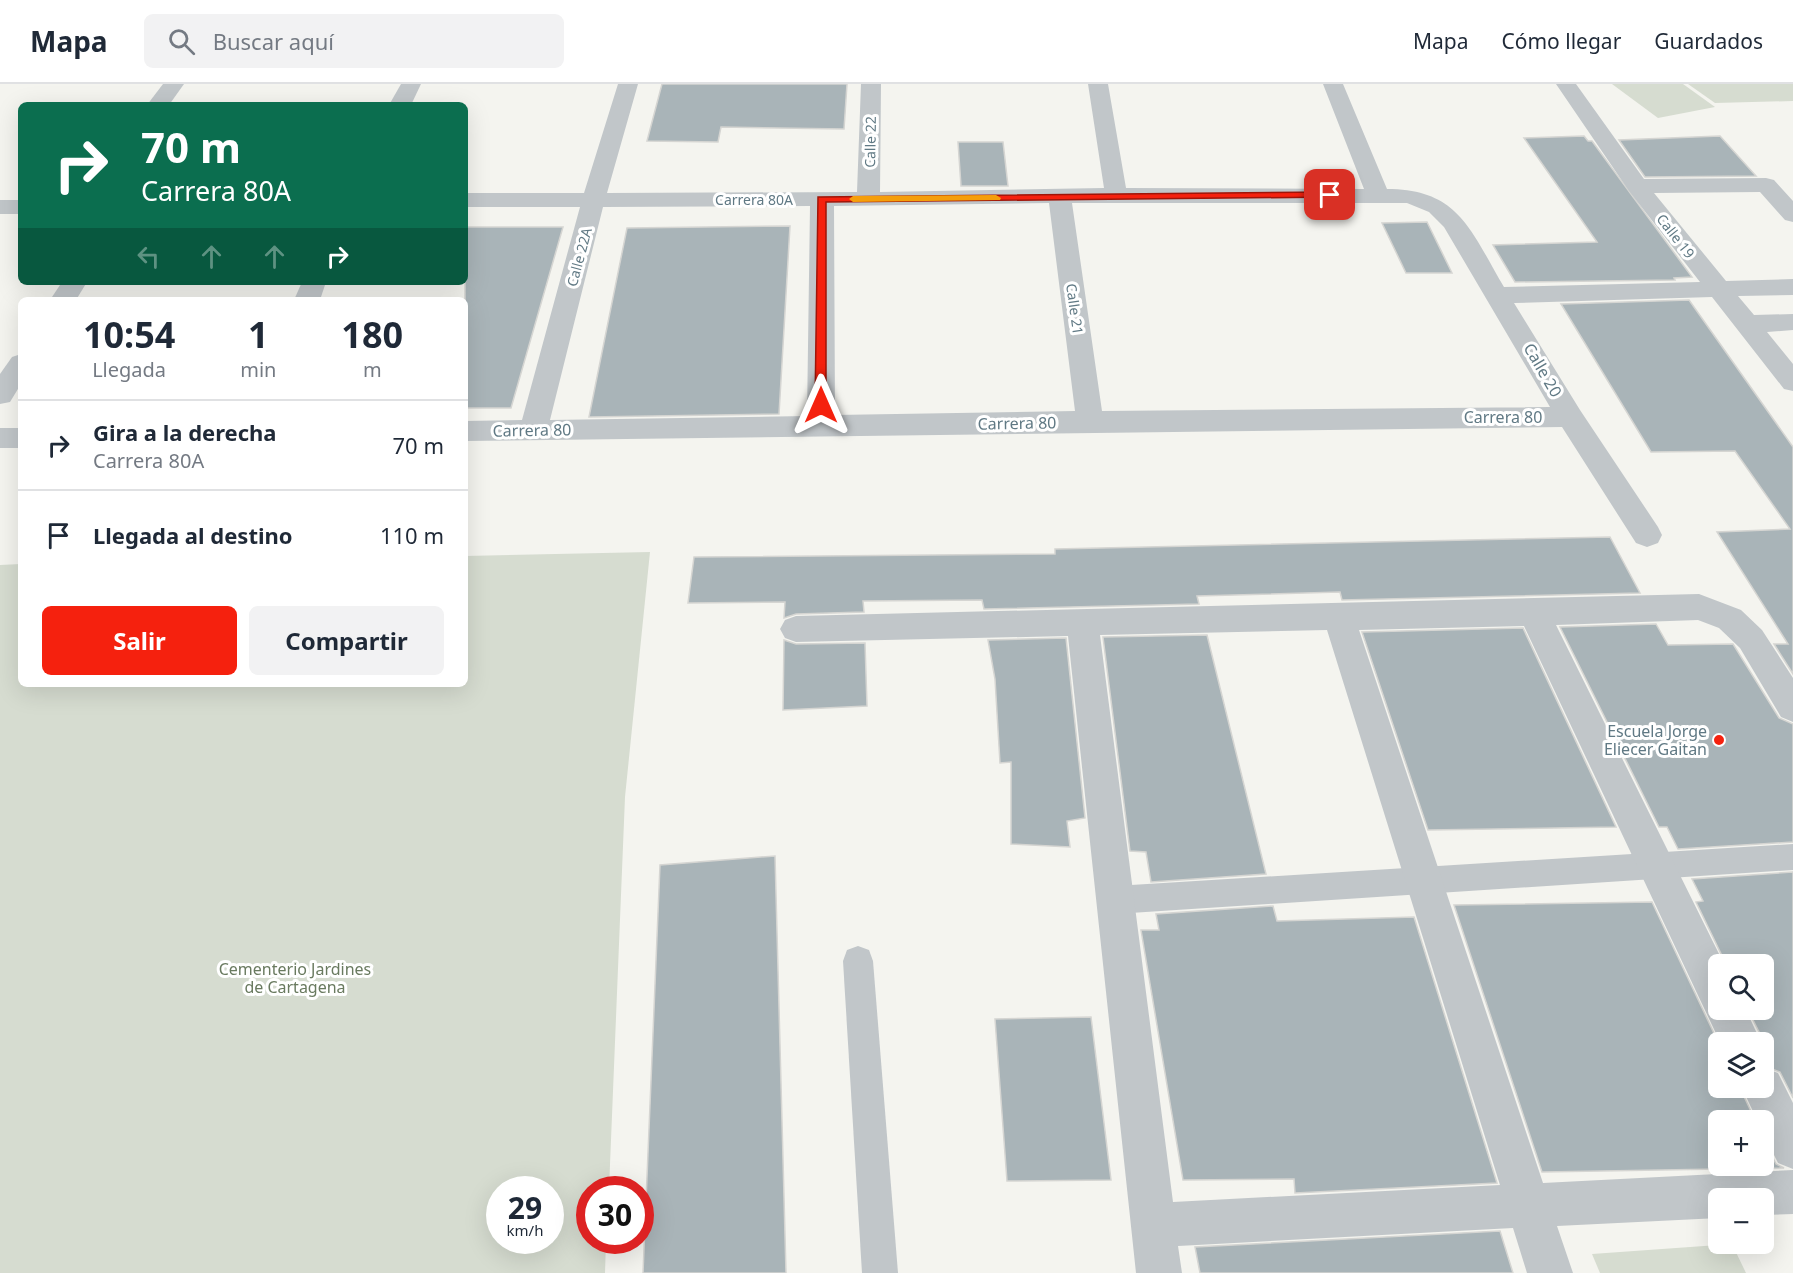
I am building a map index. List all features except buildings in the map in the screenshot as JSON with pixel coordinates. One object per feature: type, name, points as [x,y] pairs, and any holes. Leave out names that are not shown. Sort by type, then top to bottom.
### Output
[{"type":"street","points":[[160,102],[174,84]]},
{"type":"street","points":[[402,102],[411,84]]},
{"type":"street","name":"Calle 22A","points":[[533,430],[594,198],[628,84]]},
{"type":"street","name":"Calle 22","points":[[867,199],[871,84]]},
{"type":"street","points":[[1098,84],[1116,195]]},
{"type":"street","points":[[1333,84],[1378,195]]},
{"type":"street","name":"Calle 19","points":[[1566,84],[1637,186],[1793,382]]},
{"type":"street","points":[[1637,186],[1766,184],[1793,215]]},
{"type":"street","name":"Carrera 80A","points":[[468,200],[1378,195],[1410,196],[1437,207]]},
{"type":"street","name":"Calle 21","points":[[1060,197],[1090,421]]},
{"type":"street","points":[[821,427],[822,199]]},
{"type":"street","points":[[0,207],[18,207]]},
{"type":"street","name":"Calle 20","points":[[1437,207],[1453,223],[1570,417],[1647,535]]},
{"type":"street","points":[[1498,295],[1793,287]]},
{"type":"street","points":[[1745,324],[1793,322]]},
{"type":"street","points":[[0,395],[18,368]]},
{"type":"street","name":"Carrera 80","points":[[468,431],[1090,421],[1570,417]]},
{"type":"street","points":[[0,438],[18,438]]},
{"type":"street","points":[[795,629],[1534,613],[1700,607],[1730,619],[1751,639],[1793,707]]},
{"type":"street","points":[[1534,613],[1708,974]]},
{"type":"street","points":[[1339,617],[1550,1273]]},
{"type":"street","points":[[1082,622],[1159,1273]]},
{"type":"street","points":[[1768,1098],[1793,1148]]},
{"type":"street","points":[[1154,1225],[1793,1192]]},
{"type":"lane","points":[[1115,900],[1793,857]]},
{"type":"lane","points":[[858,961],[880,1273]]},
{"type":"green space","points":[[1612,84],[1683,84],[1715,107],[1658,118]]},
{"type":"green space","points":[[1688,84],[1793,84],[1793,101],[1715,103]]},
{"type":"green space","name":"Cementerio Jardines de Cartagena","points":[[650,552],[625,797],[610,1176],[576,1176],[576,1254],[606,1254],[605,1273],[0,1273],[0,565],[18,564],[18,687],[468,687],[468,556]]},
{"type":"green space","points":[[1708,1246],[1708,1254],[1737,1254],[1746,1273],[1600,1273],[1592,1254]]},
{"type":"slow traffic","points":[[853,199],[996,198]]},
{"type":"place","name":"Escuela Jorge Eliecer Gaitan","points":[[1719,740]]},
{"type":"route","points":[[821,405],[822,199],[1330,195]]}]
